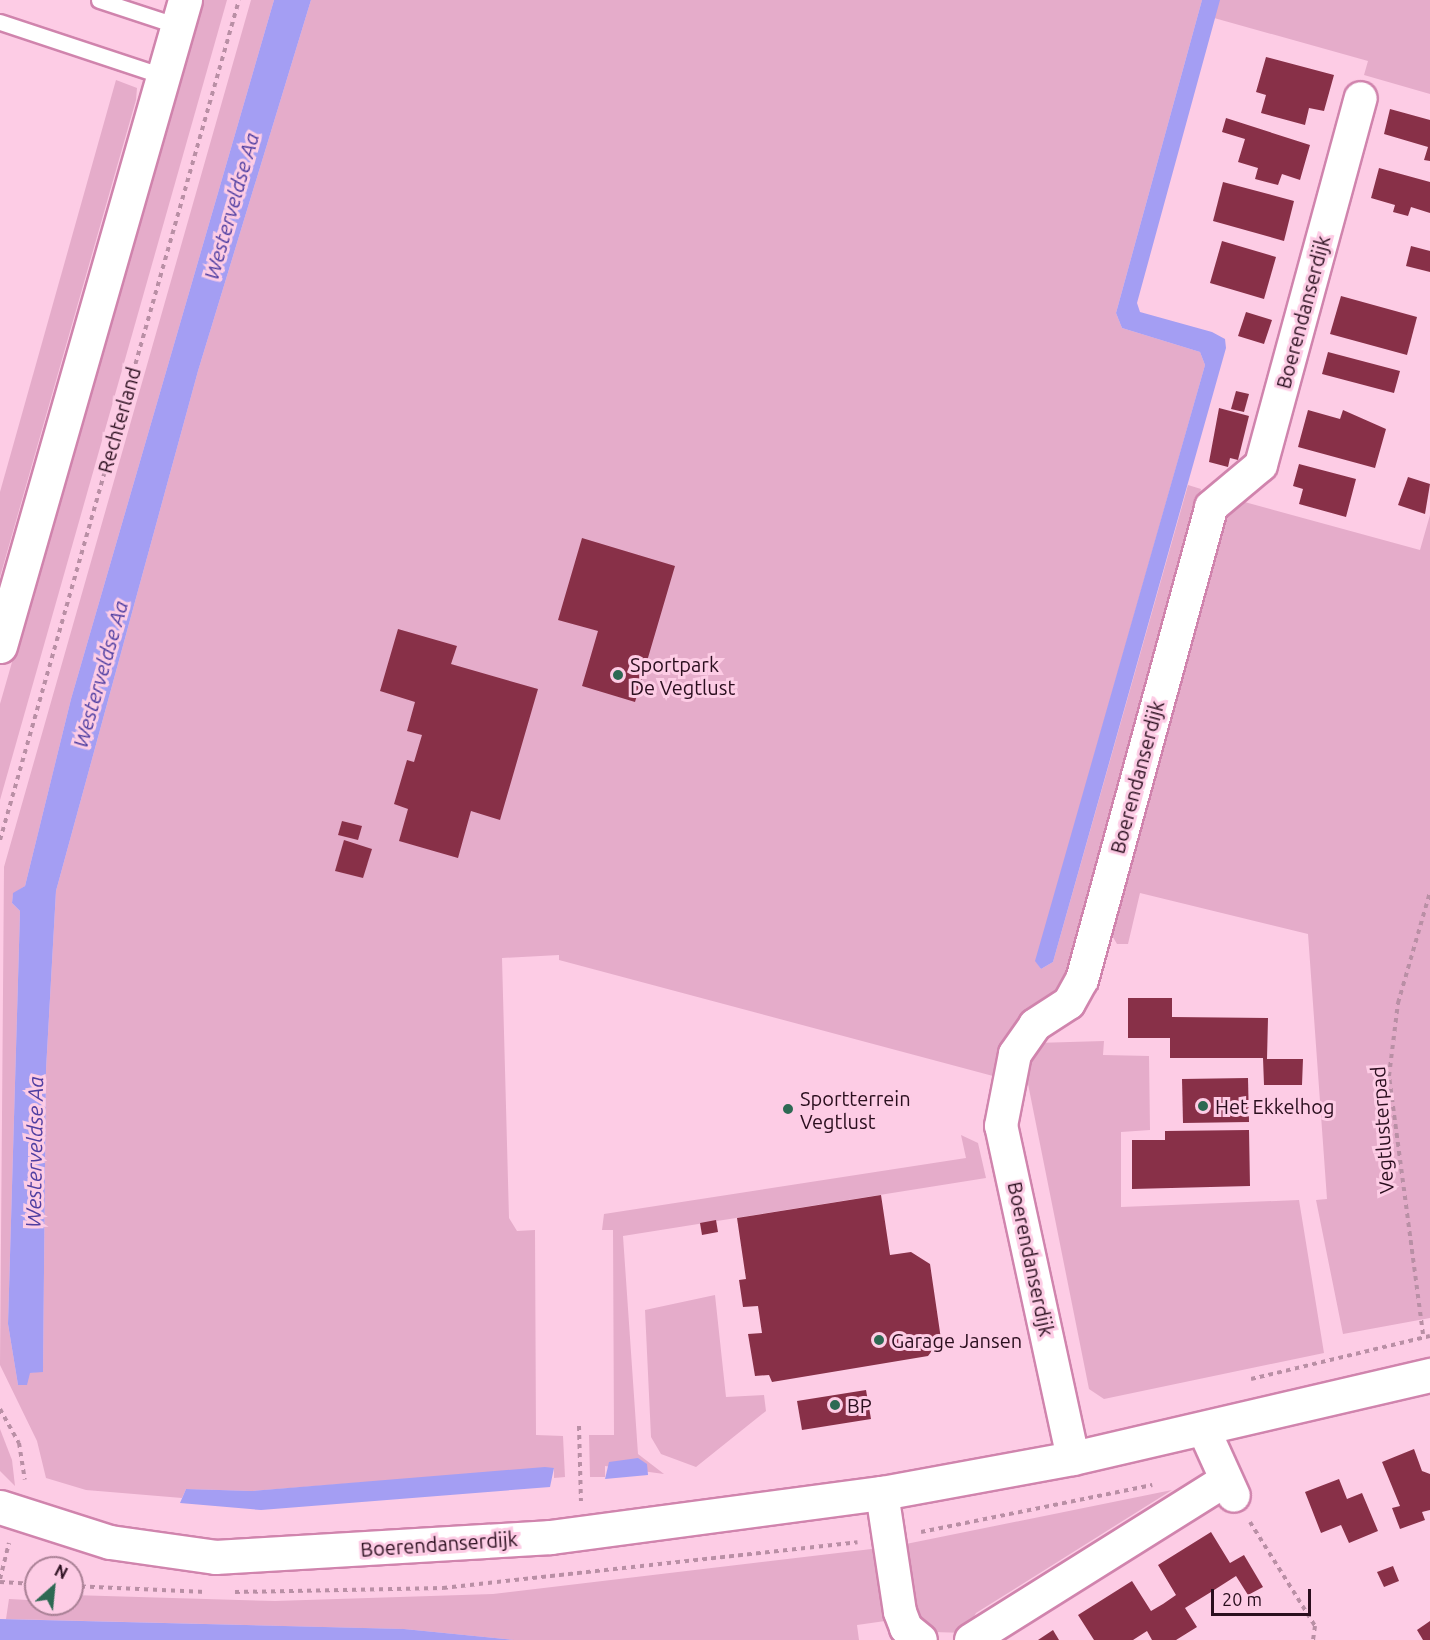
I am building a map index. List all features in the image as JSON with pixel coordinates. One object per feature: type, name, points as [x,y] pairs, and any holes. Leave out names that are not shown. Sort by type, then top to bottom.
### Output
[{"type":"street","points":[[0,646],[181,13]]},
{"type":"street","name":"Boerendanserdijk","points":[[1073,1458],[1001,1126],[1015,1054],[1035,1025],[1069,1003],[1082,980],[1211,507],[1261,465],[1361,98]]},
{"type":"street","name":"Boerendanserdijk","points":[[0,1507],[145,1549],[242,1557],[550,1537],[882,1493],[1073,1458],[1204,1430],[1430,1375]]},
{"type":"street","points":[[971,1640],[1229,1488],[1204,1430]]},
{"type":"street","points":[[882,1493],[900,1612],[906,1628],[921,1640]]},
{"type":"lane","points":[[99,0],[181,13]]},
{"type":"lane","points":[[0,22],[164,76]]},
{"type":"path","name":"Rechterland","points":[[0,840],[239,0]]},
{"type":"path","name":"Vegtlusterpad","points":[[1423,1334],[1389,1076],[1398,1003],[1430,892]]},
{"type":"path","points":[[1240,1382],[1423,1334],[1430,1336]]},
{"type":"path","points":[[1229,1488],[1315,1626],[1313,1640]]},
{"type":"path","points":[[0,1582],[24,1583]]},
{"type":"shaded area","points":[[202,0],[227,0],[0,800],[0,704]]},
{"type":"shaded area","name":"Sportpark De Vegtlust","points":[[251,0],[274,0],[71,699],[25,886],[13,894],[12,903],[20,911],[8,1324],[18,1385],[29,1373],[43,1371],[46,1070],[56,891],[198,371],[311,0],[1202,0],[1116,313],[1122,328],[1200,352],[1205,365],[1036,961],[1041,969],[1053,962],[1188,485],[1201,489],[1067,985],[1011,1029],[993,1076],[559,960],[559,955],[502,958],[509,1218],[517,1231],[535,1230],[536,1435],[563,1436],[565,1477],[554,1478],[554,1468],[252,1491],[186,1489],[182,1498],[86,1490],[46,1478],[37,1441],[0,1365],[4,867]]},
{"type":"shaded area","points":[[1211,0],[1430,0],[1430,94],[1364,75],[1368,61],[1207,16]]},
{"type":"shaded area","points":[[116,80],[137,88],[136,100],[0,577],[0,492]]},
{"type":"shaded area","points":[[1230,498],[1420,550],[1430,515],[1430,1318],[1343,1334],[1316,1200],[1327,1199],[1308,934],[1140,893],[1128,944],[1117,944],[1110,932]]},
{"type":"shaded area","points":[[1104,1041],[1103,1055],[1149,1056],[1150,1130],[1121,1132],[1121,1207],[1299,1200],[1324,1353],[1104,1399],[1089,1389],[1025,1069],[1036,1043]]},
{"type":"shaded area","points":[[961,1135],[978,1143],[986,1178],[623,1236],[638,1454],[664,1474],[605,1466],[605,1477],[590,1477],[589,1435],[614,1435],[613,1230],[602,1230],[604,1214],[966,1158]]},
{"type":"shaded area","points":[[715,1295],[726,1397],[764,1395],[766,1411],[696,1467],[661,1454],[651,1437],[645,1310]]},
{"type":"shaded area","points":[[0,1429],[12,1460],[15,1486],[0,1471]]},
{"type":"shaded area","points":[[1172,1490],[976,1613],[966,1633],[933,1632],[918,1623],[901,1545]]},
{"type":"shaded area","points":[[880,1548],[892,1620],[857,1625],[859,1640],[514,1640],[404,1629],[6,1619],[9,1599],[24,1600],[24,1616],[84,1616],[84,1595],[275,1601],[493,1594]]},
{"type":"water","name":"Westerveldse Aa","points":[[274,0],[311,0],[198,371],[56,891],[46,1070],[43,1372],[30,1373],[27,1385],[18,1385],[8,1324],[20,911],[12,903],[13,893],[25,886],[71,699]]},
{"type":"water","points":[[1202,0],[1220,0],[1137,303],[1140,312],[1212,332],[1225,339],[1226,348],[1053,962],[1041,969],[1035,961],[1205,365],[1200,352],[1122,328],[1116,313]]},
{"type":"water","points":[[638,1458],[647,1464],[648,1475],[605,1479],[609,1462]]},
{"type":"water","points":[[554,1468],[550,1487],[261,1510],[180,1503],[186,1489],[252,1491]]},
{"type":"water","points":[[0,1619],[404,1629],[514,1640],[0,1640]]},
{"type":"building","points":[[1266,57],[1334,75],[1324,111],[1309,108],[1305,125],[1261,113],[1266,95],[1256,92]]},
{"type":"building","points":[[1390,109],[1430,120],[1430,161],[1424,160],[1428,147],[1384,134]]},
{"type":"building","points":[[1226,118],[1310,145],[1300,180],[1282,174],[1278,185],[1255,179],[1258,168],[1238,162],[1245,139],[1222,132]]},
{"type":"building","points":[[1379,168],[1430,182],[1430,213],[1411,207],[1408,216],[1393,212],[1395,205],[1371,198]]},
{"type":"building","points":[[1223,182],[1294,201],[1284,241],[1213,221]]},
{"type":"building","points":[[1222,241],[1276,257],[1264,299],[1210,283]]},
{"type":"building","points":[[1411,246],[1430,251],[1430,272],[1406,266]]},
{"type":"building","points":[[1341,296],[1417,317],[1407,355],[1330,334]]},
{"type":"building","points":[[1246,312],[1272,320],[1264,344],[1238,336]]},
{"type":"building","points":[[1328,352],[1400,371],[1394,393],[1322,374]]},
{"type":"building","points":[[1236,391],[1249,394],[1244,412],[1231,409]]},
{"type":"building","points":[[1219,408],[1249,416],[1238,460],[1230,458],[1228,467],[1209,462]]},
{"type":"building","points":[[1308,410],[1340,419],[1343,410],[1386,429],[1375,468],[1298,447]]},
{"type":"building","points":[[1299,464],[1356,479],[1346,517],[1299,504],[1303,489],[1293,486]]},
{"type":"building","points":[[1408,477],[1430,484],[1425,514],[1398,505]]},
{"type":"building","points":[[582,538],[675,566],[635,702],[582,686],[598,631],[558,620]]},
{"type":"building","points":[[398,629],[457,646],[451,664],[538,689],[500,820],[471,811],[458,858],[399,841],[408,809],[394,804],[407,760],[414,762],[422,735],[407,731],[415,702],[380,691]]},
{"type":"building","points":[[342,821],[362,826],[358,840],[338,835]]},
{"type":"building","points":[[344,840],[372,849],[363,878],[335,871]]},
{"type":"building","points":[[1128,998],[1172,998],[1172,1017],[1268,1018],[1267,1059],[1303,1059],[1302,1085],[1264,1085],[1263,1058],[1170,1058],[1170,1038],[1128,1038]]},
{"type":"building","points":[[1248,1078],[1249,1122],[1183,1123],[1182,1079]]},
{"type":"building","points":[[1249,1130],[1250,1186],[1132,1189],[1132,1140],[1165,1140],[1165,1131]]},
{"type":"building","points":[[881,1195],[890,1255],[911,1252],[930,1264],[941,1339],[928,1356],[772,1382],[769,1375],[755,1376],[748,1334],[762,1333],[758,1306],[743,1307],[739,1280],[746,1279],[737,1218]]},
{"type":"building","points":[[716,1220],[718,1232],[702,1235],[700,1223]]},
{"type":"building","points":[[866,1390],[871,1419],[802,1430],[797,1401]]},
{"type":"building","points":[[1414,1449],[1422,1471],[1430,1474],[1430,1510],[1422,1512],[1425,1520],[1400,1529],[1392,1508],[1400,1506],[1382,1462]]},
{"type":"building","points":[[1339,1479],[1347,1499],[1362,1493],[1378,1531],[1349,1543],[1341,1525],[1321,1533],[1305,1492]]},
{"type":"building","points":[[1211,1532],[1230,1563],[1244,1555],[1263,1587],[1248,1595],[1236,1576],[1185,1608],[1197,1627],[1176,1640],[1152,1640],[1147,1631],[1133,1640],[1094,1640],[1078,1615],[1132,1581],[1151,1611],[1163,1604],[1176,1595],[1158,1565]]},
{"type":"building","points":[[1393,1566],[1399,1581],[1384,1587],[1377,1572]]},
{"type":"building","points":[[1430,1621],[1430,1640],[1423,1640],[1417,1630]]},
{"type":"building","points":[[1053,1630],[1059,1640],[1038,1640]]},
{"type":"place","name":"Sportpark De Vegtlust","points":[[618,675]]},
{"type":"place","name":"Het Ekkelhog","points":[[1203,1106]]},
{"type":"place","name":"Sportterrein Vegtlust","points":[[788,1109]]},
{"type":"place","name":"Garage Jansen","points":[[879,1340]]},
{"type":"place","name":"BP","points":[[835,1405]]}]
